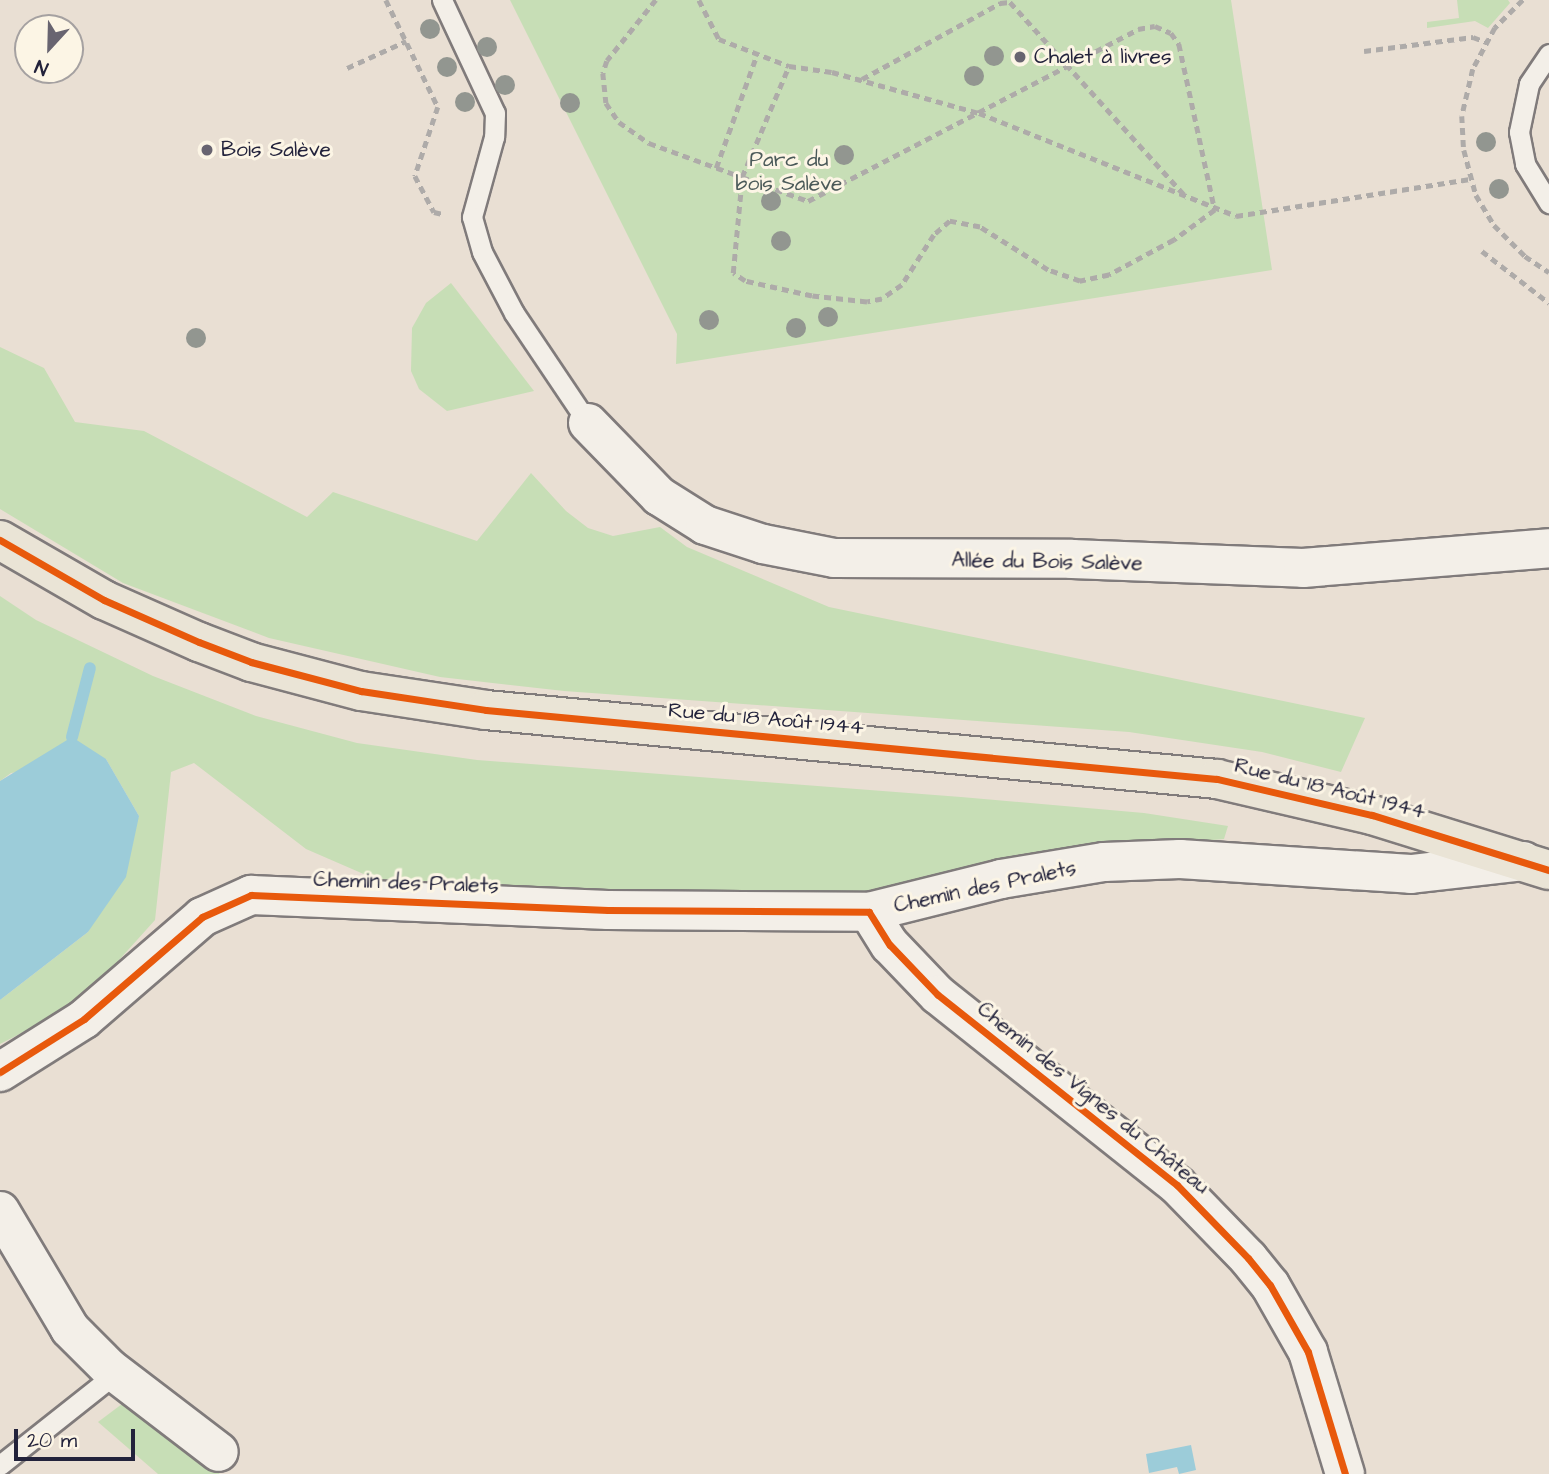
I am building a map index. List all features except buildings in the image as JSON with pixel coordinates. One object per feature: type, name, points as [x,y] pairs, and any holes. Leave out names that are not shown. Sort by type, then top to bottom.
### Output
[{"type":"main road","name":"Rue du 18 Août 1944","points":[[0,540],[104,600],[199,642],[306,678],[360,691],[486,710],[1217,779],[1361,812],[1536,866]]},
{"type":"street","name":"Allée du Bois Salève","points":[[589,423],[659,496],[705,525],[763,544],[834,558],[1072,559],[1303,568],[1549,548]]},
{"type":"street","name":"Chemin des Pralets","points":[[0,1072],[84,1019],[202,917],[251,895],[608,910],[869,912],[1000,879],[1104,862],[1180,859],[1411,874],[1536,866]]},
{"type":"street","name":"Chemin des Vignes du Château","points":[[869,912],[890,945],[938,995],[1177,1185],[1248,1258],[1270,1286],[1308,1352],[1345,1474]]},
{"type":"street","points":[[0,1211],[70,1329],[116,1373],[219,1452]]},
{"type":"lane","points":[[442,0],[495,113],[495,137],[472,217],[482,252],[514,313],[589,423]]},
{"type":"lane","points":[[1549,54],[1529,84],[1519,132],[1525,164],[1549,203]]},
{"type":"lane","points":[[0,1465],[116,1373]]},
{"type":"path","points":[[386,0],[438,107],[415,176],[434,212],[472,217]]},
{"type":"path","points":[[656,0],[607,61],[603,73],[606,103],[619,122],[649,143],[808,201],[1138,29],[1155,26],[1171,33],[1179,44],[1215,210]]},
{"type":"path","points":[[699,0],[719,38],[757,57],[789,66],[862,79],[979,113],[1215,210],[1246,216],[1470,179]]},
{"type":"path","points":[[862,79],[1006,1],[1025,13],[1188,198]]},
{"type":"path","points":[[1364,51],[1411,42],[1473,37],[1486,42]]},
{"type":"path","points":[[347,68],[407,41]]},
{"type":"path","points":[[716,168],[757,57]]},
{"type":"path","points":[[789,66],[742,177],[733,273],[745,281],[848,303],[893,293],[910,275],[934,235],[950,221],[980,227],[1048,270],[1080,281],[1132,264],[1215,210]]},
{"type":"path","points":[[1482,251],[1549,303]]},
{"type":"green space","name":"Parc du bois Salève","points":[[510,0],[1231,0],[1272,270],[676,364],[677,334]]},
{"type":"green space","points":[[1457,0],[1508,0],[1510,3],[1488,28],[1475,21],[1427,28],[1427,22],[1459,18]]},
{"type":"green space","points":[[451,283],[534,391],[447,411],[419,389],[411,371],[412,328],[426,303]]},
{"type":"green space","points":[[0,347],[44,368],[75,422],[144,431],[307,517],[333,492],[477,541],[531,473],[566,511],[588,528],[613,536],[660,527],[687,547],[829,607],[1365,718],[1341,772],[1262,752],[1129,732],[564,691],[440,677],[269,638],[123,583],[0,509]]},
{"type":"green space","points":[[0,596],[36,620],[153,676],[256,716],[357,743],[477,760],[1144,813],[1228,826],[1224,839],[1046,855],[832,905],[382,882],[306,849],[194,763],[171,772],[155,920],[110,970],[53,1017],[0,1044],[0,1000],[88,932],[139,816],[106,759],[11,773],[0,781]]},
{"type":"green space","points":[[122,1404],[220,1474],[158,1474],[98,1422]]},
{"type":"water","points":[[72,737],[106,759],[139,816],[126,877],[88,932],[0,1000],[0,781]]},
{"type":"water","points":[[1191,1445],[1196,1470],[1179,1474],[1177,1467],[1149,1473],[1146,1454]]},
{"type":"waterway","points":[[72,737],[90,668]]},
{"type":"cycle path","points":[[0,540],[104,600],[199,642],[251,662],[361,691],[486,710],[1217,779],[1372,815],[1549,870]]},
{"type":"cycle path","points":[[0,1072],[84,1019],[202,917],[251,895],[608,910],[869,912],[890,945],[938,995],[1177,1185],[1248,1258],[1270,1285],[1308,1352],[1345,1474]]},
{"type":"place","name":"Chalet à livres","points":[[1020,57]]},
{"type":"place","name":"Bois Salève","points":[[207,150]]}]
